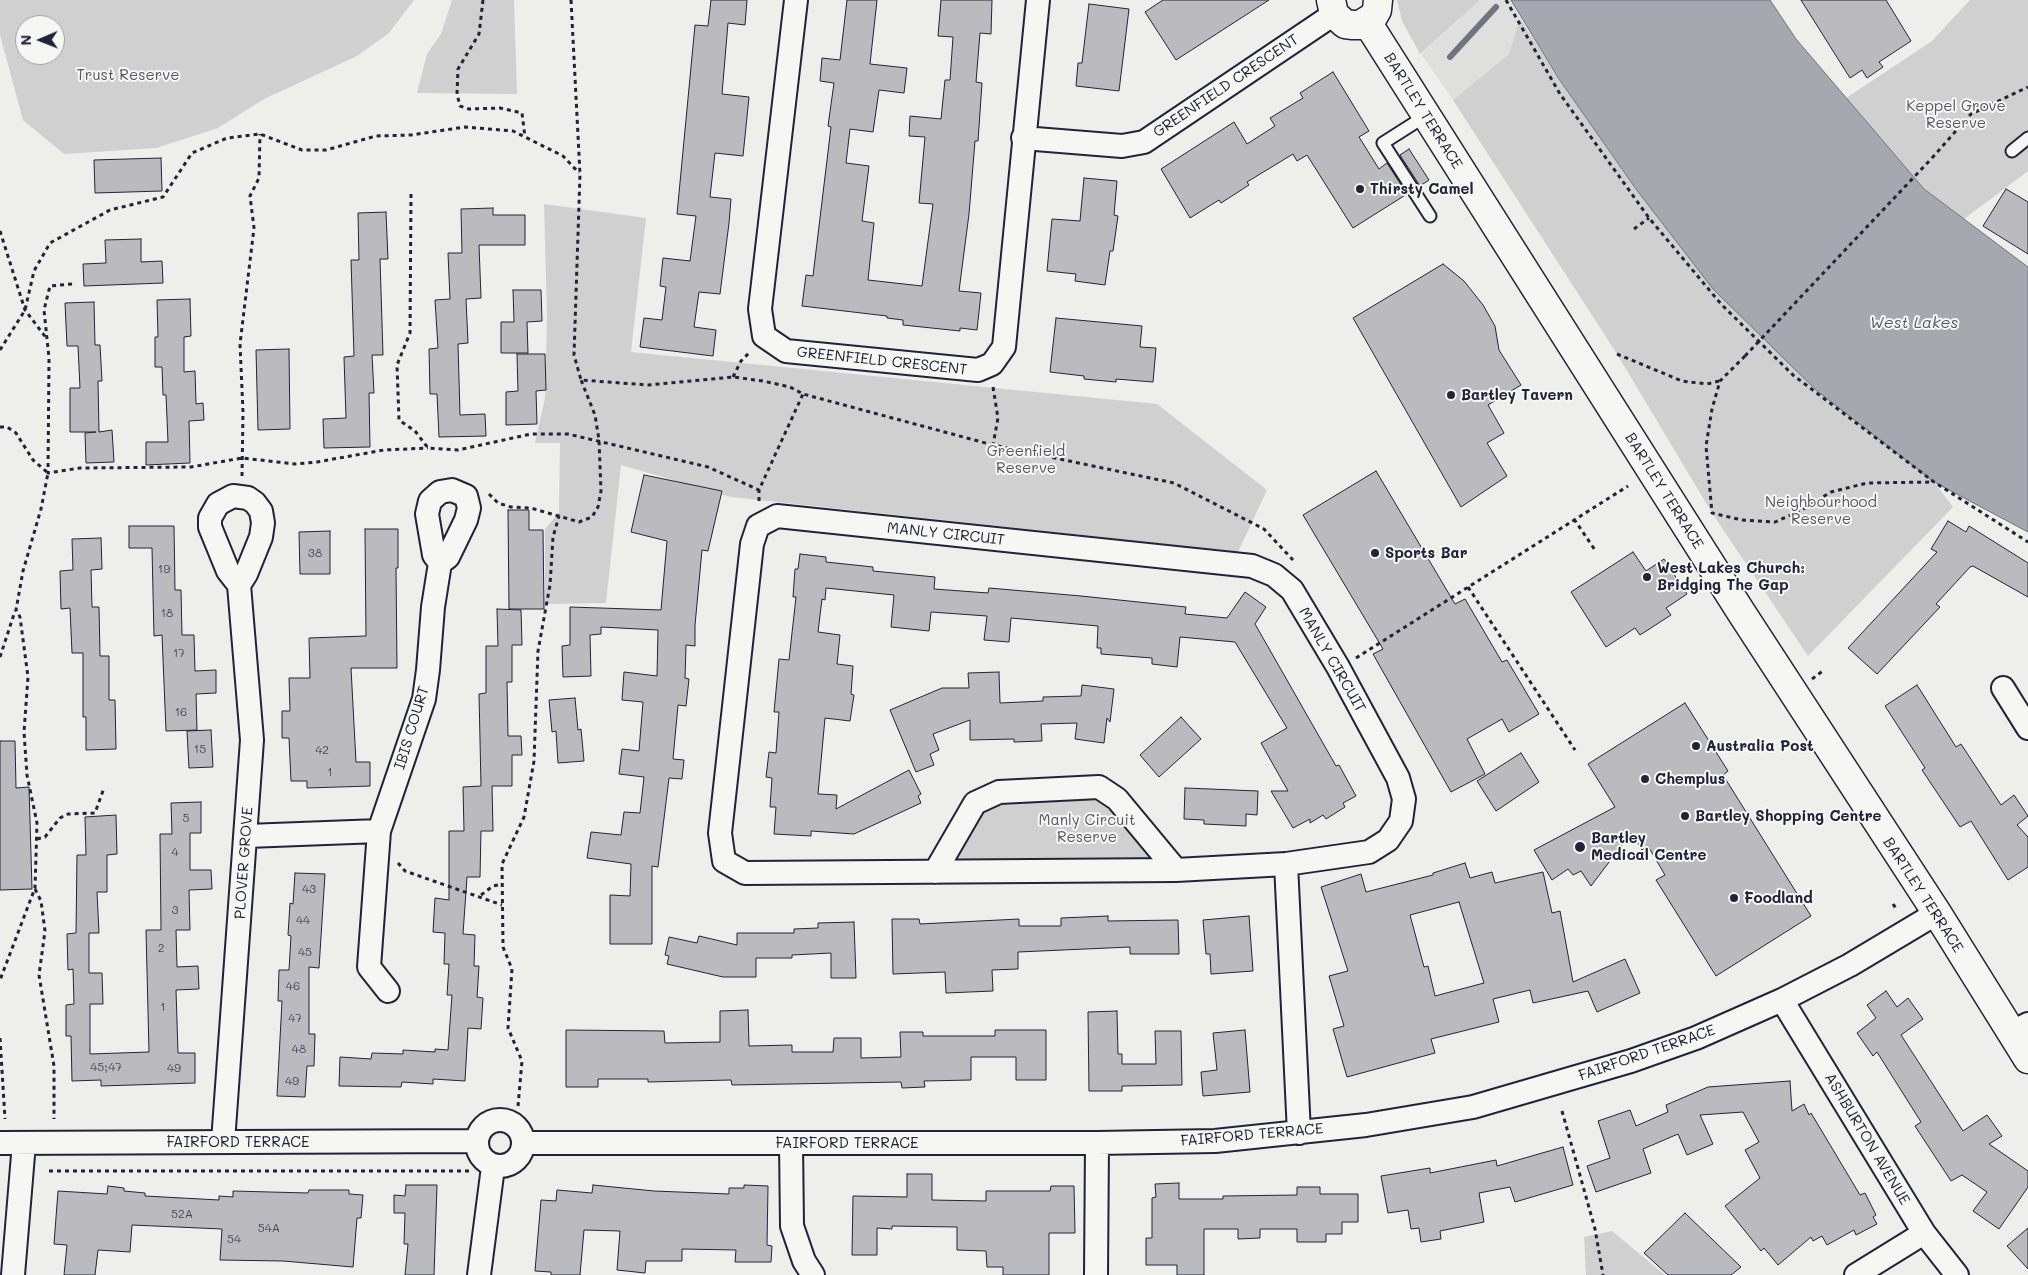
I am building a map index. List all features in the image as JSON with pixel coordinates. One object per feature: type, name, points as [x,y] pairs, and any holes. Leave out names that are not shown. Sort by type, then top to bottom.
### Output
[{"type":"street","points":[[764,336],[760,309],[796,0]]},
{"type":"street","name":"GREENFIELD CRESCENT","points":[[764,336],[786,351],[978,370],[992,364],[1004,347],[1038,0]]},
{"type":"street","points":[[1333,7],[1345,24],[1353,26],[1372,11]]},
{"type":"street","name":"GREENFIELD CRESCENT","points":[[1023,138],[1122,146],[1144,142],[1333,7]]},
{"type":"street","name":"BARTLEY TERRACE","points":[[1372,11],[1426,115],[1741,612],[1938,914],[2019,1028],[2028,1059]]},
{"type":"street","points":[[239,585],[246,574],[261,537],[263,523],[261,511],[255,503],[242,496]]},
{"type":"street","name":"PLOVER GROVE","points":[[224,1142],[247,836],[252,740],[239,585],[228,571],[210,527],[210,518],[218,504],[225,499],[242,496]]},
{"type":"street","name":"MANLY CIRCUIT","points":[[777,516],[1252,566],[1274,575],[1292,590],[1338,667],[1398,778],[1404,799],[1400,821],[1388,840],[1369,852],[1286,864],[1176,870],[745,873],[724,861],[720,833],[752,544],[758,526],[777,516]]},
{"type":"street","name":"IBIS COURT","points":[[388,991],[369,967],[376,853],[380,831],[424,699],[440,563]]},
{"type":"street","points":[[2003,688],[2028,728]]},
{"type":"street","points":[[935,872],[975,803],[999,792],[1099,787],[1117,799],[1176,870]]},
{"type":"street","points":[[247,836],[380,831]]},
{"type":"street","points":[[1286,864],[1298,1133]]},
{"type":"street","name":"FAIRFORD TERRACE","points":[[524,1143],[792,1144],[1215,1141],[1366,1125],[1473,1107],[1631,1061],[1696,1038],[1782,1000],[1859,960],[1938,914]]},
{"type":"street","name":"ASHBURTON AVENUE","points":[[1782,1000],[1924,1233],[1957,1275]]},
{"type":"street","points":[[479,1275],[482,1169],[476,1141],[483,1127],[491,1121],[500,1120],[515,1125],[521,1133],[524,1143],[520,1155],[513,1163],[506,1166],[482,1169]]},
{"type":"street","name":"FAIRFORD TERRACE","points":[[0,1143],[476,1141]]},
{"type":"street","points":[[13,1275],[24,1143]]},
{"type":"street","points":[[1096,1143],[1096,1275]]},
{"type":"street","points":[[792,1144],[792,1226],[804,1261],[812,1275]]},
{"type":"street","points":[[1856,1275],[1924,1233]]},
{"type":"lane","points":[[1426,115],[1383,143],[1430,216]]},
{"type":"lane","points":[[2012,150],[2028,138]]},
{"type":"path","points":[[483,0],[479,34],[458,70],[457,94],[460,106],[469,109],[500,108],[522,113],[525,138]]},
{"type":"path","points":[[1506,0],[1560,94],[1649,218],[1721,304],[1792,375],[1934,482],[2028,542]]},
{"type":"path","points":[[1934,482],[1867,482],[1831,492],[1800,511],[1774,522],[1742,520],[1712,513],[1706,446],[1712,409],[1720,381],[1932,158],[1971,114],[2028,87]]},
{"type":"path","points":[[0,350],[24,310],[34,271],[50,243],[110,210],[163,197],[192,153],[226,138],[260,134],[302,150],[326,150],[376,136],[411,135],[465,127],[513,131],[563,156],[580,174]]},
{"type":"path","points":[[242,496],[240,344],[254,228],[250,196],[259,178],[260,134]]},
{"type":"path","points":[[410,194],[410,332],[397,365],[399,420],[415,431],[428,448]]},
{"type":"path","points":[[1634,229],[1649,218]]},
{"type":"path","points":[[0,231],[24,310],[47,339]]},
{"type":"path","points":[[0,657],[16,610],[23,572],[42,510],[48,473],[50,358],[44,310],[50,286],[72,284]]},
{"type":"path","points":[[733,377],[741,361],[764,336]]},
{"type":"path","points":[[1617,354],[1682,381],[1707,384],[1720,381]]},
{"type":"path","points":[[986,367],[998,418],[993,445]]},
{"type":"path","points":[[487,493],[498,503],[511,507],[531,508],[579,522],[592,516],[598,507],[600,491],[599,440],[595,415],[581,380]]},
{"type":"path","points":[[758,526],[759,490],[803,394]]},
{"type":"path","points":[[0,427],[7,427],[16,433],[33,460],[48,473],[80,468],[191,467],[242,458],[302,463],[384,450],[428,448],[458,450],[532,434],[568,434],[708,467],[759,490]]},
{"type":"path","points":[[1352,660],[1628,486]]},
{"type":"path","points":[[518,1106],[522,1061],[508,1028],[512,969],[503,947],[502,864],[524,817],[534,761],[538,650],[550,585],[553,537],[559,516]]},
{"type":"path","points":[[1574,519],[1595,550]]},
{"type":"path","points":[[1282,547],[1298,566]]},
{"type":"path","points":[[1468,587],[1574,750]]},
{"type":"path","points":[[0,980],[35,888],[37,823],[27,775],[24,732],[28,677],[20,616],[16,610]]},
{"type":"path","points":[[1808,682],[1824,670]]},
{"type":"path","points":[[37,839],[45,838],[60,818],[68,814],[95,813],[104,788]]},
{"type":"path","points":[[376,853],[392,854],[405,871],[502,905]]},
{"type":"path","points":[[480,896],[493,886],[502,884]]},
{"type":"path","points":[[35,888],[41,901],[45,931],[39,975],[54,1066],[54,1119]]},
{"type":"path","points":[[1893,904],[1897,910]]},
{"type":"path","points":[[0,1038],[5,1120]]},
{"type":"path","points":[[1562,1111],[1595,1229],[1603,1275]]},
{"type":"path","points":[[50,1171],[482,1169]]},
{"type":"shaded area","points":[[1480,0],[1511,0],[1520,18],[1509,54],[1453,100],[1421,54]]},
{"type":"green space","name":"Trust Reserve","points":[[0,0],[414,0],[389,33],[357,56],[264,99],[218,128],[156,148],[64,154],[23,120],[0,35]]},
{"type":"green space","points":[[452,0],[514,0],[517,94],[417,93],[427,54],[441,34]]},
{"type":"green space","points":[[1397,0],[1480,0],[1420,54],[1402,21]]},
{"type":"green space","name":"Keppel Grove Reserve","points":[[1970,0],[2028,0],[2028,171],[1964,219],[1924,189],[1846,98],[1932,41]]},
{"type":"green space","name":"Neighbourhood Reserve","points":[[1520,18],[1559,79],[1636,189],[1816,390],[1934,482],[1953,507],[1808,656],[1712,513],[1617,354],[1453,100],[1509,54]]},
{"type":"green space","name":"Greenfield Reserve","points":[[544,204],[646,218],[631,352],[1157,404],[1267,490],[1238,552],[731,497],[621,465],[606,603],[545,604],[545,529],[559,512],[560,443],[535,443],[545,398],[547,315]]},
{"type":"green space","name":"Manly Circuit Reserve","points":[[1099,787],[1176,870],[935,872],[975,803]]},
{"type":"green space","points":[[1612,1231],[1665,1275],[1586,1275],[1584,1237]]},
{"type":"water","name":"West Lakes","points":[[1511,0],[1770,0],[1796,39],[1924,189],[2028,267],[2028,532],[1934,482],[1816,390],[1713,289],[1636,189],[1559,79]]},
{"type":"building","points":[[711,0],[747,0],[745,25],[728,23],[722,94],[749,97],[743,156],[715,153],[710,197],[731,199],[729,223],[720,294],[699,292],[694,327],[716,330],[713,356],[640,347],[644,318],[662,320],[666,287],[660,286],[663,258],[690,261],[696,216],[677,214],[695,25],[708,26]]},
{"type":"building","points":[[847,0],[877,0],[870,64],[907,68],[904,93],[879,90],[873,132],[850,129],[846,163],[869,166],[862,221],[874,223],[868,280],[922,286],[933,204],[919,203],[925,137],[909,136],[910,116],[941,119],[945,80],[950,80],[953,37],[938,36],[941,0],[992,0],[991,34],[980,33],[976,82],[982,83],[978,141],[975,141],[969,214],[959,291],[981,293],[977,330],[960,328],[960,331],[903,325],[903,320],[887,318],[887,316],[802,306],[806,275],[813,276],[831,127],[828,126],[834,83],[820,81],[822,58],[840,60]]},
{"type":"building","points":[[1163,0],[1269,0],[1176,60],[1145,12]]},
{"type":"building","points":[[1801,0],[1886,0],[1911,41],[1879,62],[1883,67],[1867,78],[1862,70],[1850,78]]},
{"type":"building","points":[[1089,4],[1129,9],[1119,91],[1076,86],[1078,63],[1082,63]]},
{"type":"building","points":[[1333,72],[1369,131],[1359,137],[1379,169],[1387,163],[1407,194],[1353,228],[1307,155],[1297,161],[1293,154],[1247,182],[1249,185],[1221,203],[1219,200],[1190,218],[1161,169],[1234,122],[1247,144],[1275,126],[1270,118],[1303,98],[1300,93]]},
{"type":"building","points":[[1409,149],[1429,180],[1420,186],[1400,155]]},
{"type":"building","points":[[161,158],[162,191],[95,193],[94,160]]},
{"type":"building","points":[[1084,178],[1117,181],[1114,215],[1118,216],[1113,251],[1110,251],[1105,285],[1075,281],[1076,274],[1047,271],[1052,219],[1080,221]]},
{"type":"building","points":[[2006,189],[2028,202],[2028,254],[1983,226]]},
{"type":"building","points":[[493,208],[493,215],[525,215],[525,245],[479,245],[481,298],[466,299],[468,343],[458,344],[460,415],[485,414],[486,436],[439,437],[437,394],[430,394],[429,349],[438,348],[435,300],[450,299],[448,253],[462,253],[461,209]]},
{"type":"building","points":[[386,212],[388,259],[380,259],[383,355],[372,355],[374,393],[369,393],[370,447],[324,448],[323,419],[346,418],[344,357],[354,356],[351,260],[359,260],[358,213]]},
{"type":"building","points":[[141,239],[141,262],[162,261],[163,283],[84,286],[83,264],[106,263],[105,240]]},
{"type":"building","name":"Bartley Tavern","points":[[1443,264],[1464,281],[1483,305],[1495,326],[1499,350],[1521,385],[1488,405],[1504,433],[1487,443],[1507,476],[1461,507],[1353,318]]},
{"type":"building","points":[[513,290],[541,290],[542,321],[527,322],[528,353],[501,353],[501,322],[514,322]]},
{"type":"building","points":[[190,299],[191,336],[184,337],[184,372],[195,371],[196,404],[203,403],[204,420],[189,421],[190,463],[146,465],[146,442],[168,442],[166,395],[163,395],[162,367],[155,367],[155,337],[158,337],[157,300]]},
{"type":"building","points":[[94,302],[95,345],[100,345],[102,381],[98,381],[99,432],[112,430],[114,462],[86,463],[85,433],[96,432],[70,432],[70,388],[80,388],[78,346],[67,346],[65,303]]},
{"type":"building","points":[[1056,318],[1142,326],[1140,347],[1156,348],[1153,382],[1116,379],[1116,382],[1084,379],[1084,376],[1050,372]]},
{"type":"building","points":[[289,349],[290,429],[258,430],[256,350]]},
{"type":"building","points":[[517,354],[545,354],[546,390],[536,391],[537,424],[506,425],[506,392],[518,391]]},
{"type":"building","points":[[1376,471],[1455,604],[1465,599],[1502,662],[1507,660],[1539,714],[1509,732],[1502,719],[1467,739],[1485,774],[1451,792],[1373,654],[1383,649],[1303,515]]},
{"type":"building","points":[[644,475],[722,491],[708,551],[702,550],[695,625],[695,646],[686,645],[685,678],[689,679],[686,706],[678,705],[673,759],[684,760],[682,779],[669,778],[658,867],[652,866],[652,944],[610,944],[610,895],[630,896],[631,864],[587,858],[591,832],[621,835],[624,812],[640,813],[644,777],[619,774],[622,749],[639,751],[643,702],[622,700],[624,672],[657,676],[658,630],[601,627],[601,634],[590,635],[591,676],[563,677],[562,646],[570,645],[570,607],[661,610],[667,541],[631,532]]},
{"type":"building","points":[[508,510],[529,510],[529,530],[543,530],[544,609],[509,609]]},
{"type":"building","points":[[1948,521],[1966,532],[1969,526],[2028,563],[2028,597],[1973,566],[1970,567],[1936,604],[1940,607],[1877,674],[1848,648],[1937,552],[1931,549]]},
{"type":"building","points":[[129,526],[174,526],[175,590],[181,590],[182,635],[194,635],[195,671],[216,670],[216,693],[196,694],[197,730],[166,731],[162,635],[154,636],[152,548],[129,548]]},
{"type":"building","points":[[365,529],[398,529],[398,568],[396,568],[397,668],[351,668],[356,762],[370,762],[370,786],[307,788],[307,781],[291,781],[289,738],[282,738],[282,711],[290,711],[289,678],[310,678],[309,638],[366,636]]},
{"type":"building","points":[[330,531],[330,574],[300,574],[299,532]]},
{"type":"building","points":[[101,538],[102,569],[91,570],[92,607],[99,607],[100,656],[109,656],[109,700],[115,700],[116,749],[86,750],[86,717],[83,717],[83,653],[72,653],[70,608],[61,609],[60,571],[73,570],[72,539]]},
{"type":"building","points":[[1633,552],[1646,571],[1664,559],[1687,594],[1666,608],[1671,615],[1640,635],[1635,628],[1606,647],[1571,592]]},
{"type":"building","points":[[800,554],[826,557],[826,562],[873,567],[873,571],[935,577],[934,589],[988,593],[989,588],[1081,596],[1186,607],[1185,614],[1227,618],[1245,592],[1266,607],[1255,624],[1336,766],[1339,765],[1356,796],[1343,803],[1345,807],[1326,819],[1323,815],[1310,823],[1310,819],[1293,828],[1271,791],[1288,791],[1261,743],[1287,728],[1235,642],[1180,637],[1177,667],[1152,664],[1152,658],[1101,654],[1101,648],[1097,648],[1098,626],[1011,618],[1009,642],[984,640],[987,616],[931,612],[929,631],[891,627],[894,595],[826,588],[825,600],[822,599],[818,632],[840,635],[837,664],[853,666],[851,694],[854,695],[850,721],[825,718],[818,794],[837,795],[836,809],[909,770],[921,794],[918,796],[921,803],[854,834],[811,831],[811,836],[774,834],[776,807],[770,807],[772,778],[766,777],[769,752],[776,753],[779,712],[774,712],[779,659],[789,660],[796,597],[793,597],[795,569],[798,569]]},
{"type":"building","points":[[497,609],[521,610],[522,645],[512,645],[512,682],[507,682],[508,736],[521,736],[522,755],[512,755],[512,786],[492,786],[493,831],[481,831],[480,877],[467,877],[463,934],[475,935],[474,966],[479,966],[477,997],[483,998],[481,1029],[468,1028],[465,1081],[433,1079],[433,1084],[402,1082],[401,1087],[339,1086],[340,1057],[371,1059],[372,1053],[403,1054],[403,1050],[435,1052],[435,1049],[448,1050],[452,995],[447,995],[449,964],[444,964],[445,933],[433,932],[435,898],[449,900],[449,831],[464,831],[463,787],[481,786],[479,694],[486,693],[486,646],[498,646]]},
{"type":"building","points":[[999,672],[1000,703],[1043,701],[1043,697],[1081,696],[1082,685],[1114,689],[1110,722],[1107,718],[1104,743],[1075,739],[1077,723],[1041,724],[1042,741],[1014,742],[1014,739],[970,740],[970,720],[933,734],[939,750],[930,754],[934,765],[916,772],[890,710],[942,688],[969,688],[968,673]]},
{"type":"building","points":[[1917,685],[1956,747],[1961,744],[2001,805],[2014,795],[2028,816],[2017,825],[2028,837],[2028,867],[2008,880],[1971,821],[1960,827],[1922,770],[1925,768],[1885,706]]},
{"type":"building","points":[[575,698],[578,730],[581,729],[584,761],[558,763],[556,731],[552,732],[549,700]]},
{"type":"building","points":[[1685,703],[1728,771],[1723,775],[1811,916],[1716,976],[1656,880],[1665,875],[1648,846],[1642,850],[1631,833],[1591,886],[1581,871],[1573,875],[1568,869],[1552,880],[1534,850],[1615,807],[1588,764]]},
{"type":"building","points":[[1181,717],[1201,739],[1159,777],[1140,755]]},
{"type":"building","points":[[211,730],[213,767],[189,768],[187,731]]},
{"type":"building","points":[[0,741],[15,741],[16,788],[29,787],[32,889],[0,890]]},
{"type":"building","points":[[1521,753],[1539,782],[1496,811],[1477,781]]},
{"type":"building","points":[[1185,788],[1258,791],[1257,815],[1246,814],[1246,826],[1204,824],[1204,820],[1184,819]]},
{"type":"building","points":[[201,802],[201,833],[190,833],[190,870],[211,870],[212,889],[189,890],[190,930],[176,930],[177,967],[198,966],[199,989],[176,990],[178,1053],[195,1053],[195,1083],[101,1086],[101,1080],[72,1081],[71,1036],[66,1036],[66,1005],[74,1004],[73,969],[68,970],[67,934],[76,933],[77,855],[86,855],[85,817],[116,815],[117,854],[107,855],[107,892],[97,892],[99,933],[89,933],[89,973],[102,973],[103,1004],[90,1004],[90,1054],[149,1052],[146,930],[161,930],[160,834],[172,834],[171,803]]},
{"type":"building","points":[[1465,863],[1470,878],[1492,872],[1495,883],[1543,872],[1552,913],[1560,911],[1573,982],[1625,959],[1640,993],[1597,1012],[1588,991],[1533,1003],[1530,990],[1493,999],[1499,1022],[1431,1039],[1435,1053],[1347,1077],[1333,1029],[1344,1026],[1329,976],[1348,971],[1321,887],[1361,874],[1366,892],[1433,875],[1433,873]],"holes":[[[1459,902],[1484,983],[1435,996],[1428,966],[1424,967],[1410,915]]]},
{"type":"building","points":[[295,873],[325,874],[319,968],[309,967],[309,1034],[315,1034],[314,1066],[307,1066],[305,1097],[277,1096],[282,1001],[278,1001],[279,970],[289,970],[291,936],[288,935],[290,903],[293,904]]},
{"type":"building","points":[[1108,916],[1108,921],[1178,920],[1179,954],[1130,954],[1130,947],[1018,952],[1018,969],[992,970],[993,991],[946,993],[945,972],[893,974],[892,919],[919,919],[920,924],[1019,919],[1019,926],[1061,926],[1061,918]]},
{"type":"building","points":[[1249,916],[1253,971],[1211,974],[1210,954],[1206,954],[1203,920]]},
{"type":"building","points":[[854,922],[856,978],[831,978],[831,953],[792,955],[792,958],[756,958],[756,977],[723,977],[667,964],[669,956],[665,955],[669,937],[697,943],[699,936],[737,945],[737,933],[794,933],[794,929],[818,928],[818,923]]},
{"type":"building","points":[[1886,991],[1897,1007],[1908,998],[1923,1019],[1901,1035],[1963,1131],[1987,1115],[2002,1136],[1989,1144],[2028,1171],[2028,1187],[1999,1229],[1973,1211],[1987,1192],[1962,1175],[1951,1181],[1915,1126],[1921,1122],[1877,1052],[1873,1056],[1857,1033],[1876,1018],[1867,1005]]},
{"type":"building","points":[[748,1010],[749,1046],[792,1045],[792,1052],[833,1052],[834,1038],[861,1038],[861,1058],[901,1057],[900,1032],[923,1032],[923,1036],[995,1036],[995,1030],[1046,1030],[1046,1080],[1016,1080],[1016,1057],[971,1057],[971,1080],[924,1081],[925,1087],[902,1088],[901,1082],[732,1085],[731,1080],[648,1082],[648,1079],[598,1079],[598,1087],[566,1087],[566,1030],[664,1031],[665,1043],[720,1042],[720,1011]]},
{"type":"building","points":[[1117,1011],[1118,1054],[1122,1054],[1122,1064],[1156,1064],[1155,1031],[1181,1031],[1182,1085],[1122,1086],[1122,1091],[1089,1091],[1088,1012]]},
{"type":"building","points":[[1245,1030],[1250,1092],[1203,1096],[1201,1072],[1217,1070],[1213,1033]]},
{"type":"building","points":[[1790,1081],[1792,1111],[1804,1104],[1809,1115],[1811,1113],[1860,1195],[1865,1193],[1876,1215],[1873,1217],[1877,1224],[1856,1235],[1854,1230],[1827,1245],[1822,1236],[1813,1241],[1811,1237],[1778,1265],[1764,1248],[1761,1251],[1725,1206],[1760,1178],[1745,1150],[1759,1142],[1743,1112],[1700,1115],[1713,1144],[1687,1155],[1678,1134],[1643,1149],[1651,1173],[1596,1192],[1587,1166],[1610,1158],[1598,1121],[1630,1110],[1636,1126],[1668,1112],[1666,1105],[1708,1087]]},
{"type":"building","points":[[1563,1147],[1573,1185],[1515,1202],[1510,1187],[1479,1193],[1484,1222],[1440,1231],[1441,1239],[1421,1242],[1419,1228],[1411,1229],[1408,1210],[1388,1213],[1381,1176],[1430,1168],[1430,1173],[1496,1160],[1497,1166]]},
{"type":"building","points":[[907,1174],[932,1174],[932,1200],[986,1201],[986,1191],[1050,1191],[1051,1186],[1074,1186],[1075,1233],[1049,1233],[1049,1275],[1003,1275],[1003,1267],[987,1267],[986,1251],[957,1250],[957,1227],[892,1226],[892,1229],[877,1228],[877,1255],[852,1255],[853,1196],[907,1197]]},
{"type":"building","points":[[1179,1183],[1179,1199],[1223,1199],[1223,1196],[1297,1195],[1297,1187],[1320,1187],[1320,1194],[1358,1194],[1358,1222],[1342,1222],[1342,1234],[1326,1234],[1326,1242],[1297,1242],[1297,1229],[1260,1229],[1260,1238],[1238,1239],[1238,1229],[1204,1229],[1204,1275],[1177,1275],[1177,1265],[1146,1265],[1146,1238],[1152,1238],[1152,1198],[1156,1197],[1155,1184]]},
{"type":"building","points":[[406,1185],[437,1185],[434,1275],[405,1275],[408,1244],[404,1244],[405,1213],[394,1213],[394,1195],[405,1196]]},
{"type":"building","points":[[593,1185],[654,1191],[729,1194],[729,1188],[744,1188],[744,1185],[768,1186],[767,1245],[772,1246],[771,1262],[735,1262],[736,1250],[682,1249],[682,1261],[646,1261],[645,1273],[617,1270],[620,1231],[584,1230],[580,1275],[551,1275],[551,1272],[535,1271],[541,1200],[556,1201],[557,1190],[592,1193]]},
{"type":"building","points":[[108,1186],[124,1188],[124,1191],[145,1193],[145,1196],[219,1200],[219,1196],[233,1197],[233,1191],[308,1193],[309,1190],[349,1190],[349,1194],[363,1195],[361,1218],[357,1218],[353,1267],[283,1261],[220,1260],[222,1229],[132,1225],[130,1252],[98,1250],[95,1275],[64,1275],[67,1245],[54,1244],[58,1191],[107,1194]]},
{"type":"building","points":[[1685,1213],[1741,1267],[1731,1275],[1668,1275],[1644,1253]]},
{"type":"building","points":[[2028,1228],[2028,1269],[2007,1246]]},
{"type":"waterway","points":[[1450,57],[1496,7]]},
{"type":"place","name":"Thirsty Camel","points":[[1360,189]]},
{"type":"place","name":"Bartley Tavern","points":[[1451,395]]},
{"type":"place","name":"Sports Bar","points":[[1375,553]]},
{"type":"place","name":"West Lakes Church: Bridging The Gap","points":[[1647,577]]},
{"type":"place","name":"Australia Post","points":[[1696,746]]},
{"type":"place","name":"Chemplus","points":[[1645,779]]},
{"type":"place","name":"Bartley Shopping Centre","points":[[1685,816]]},
{"type":"place","name":"Bartley Medical Centre","points":[[1580,847]]},
{"type":"place","name":"Foodland","points":[[1734,898]]}]
